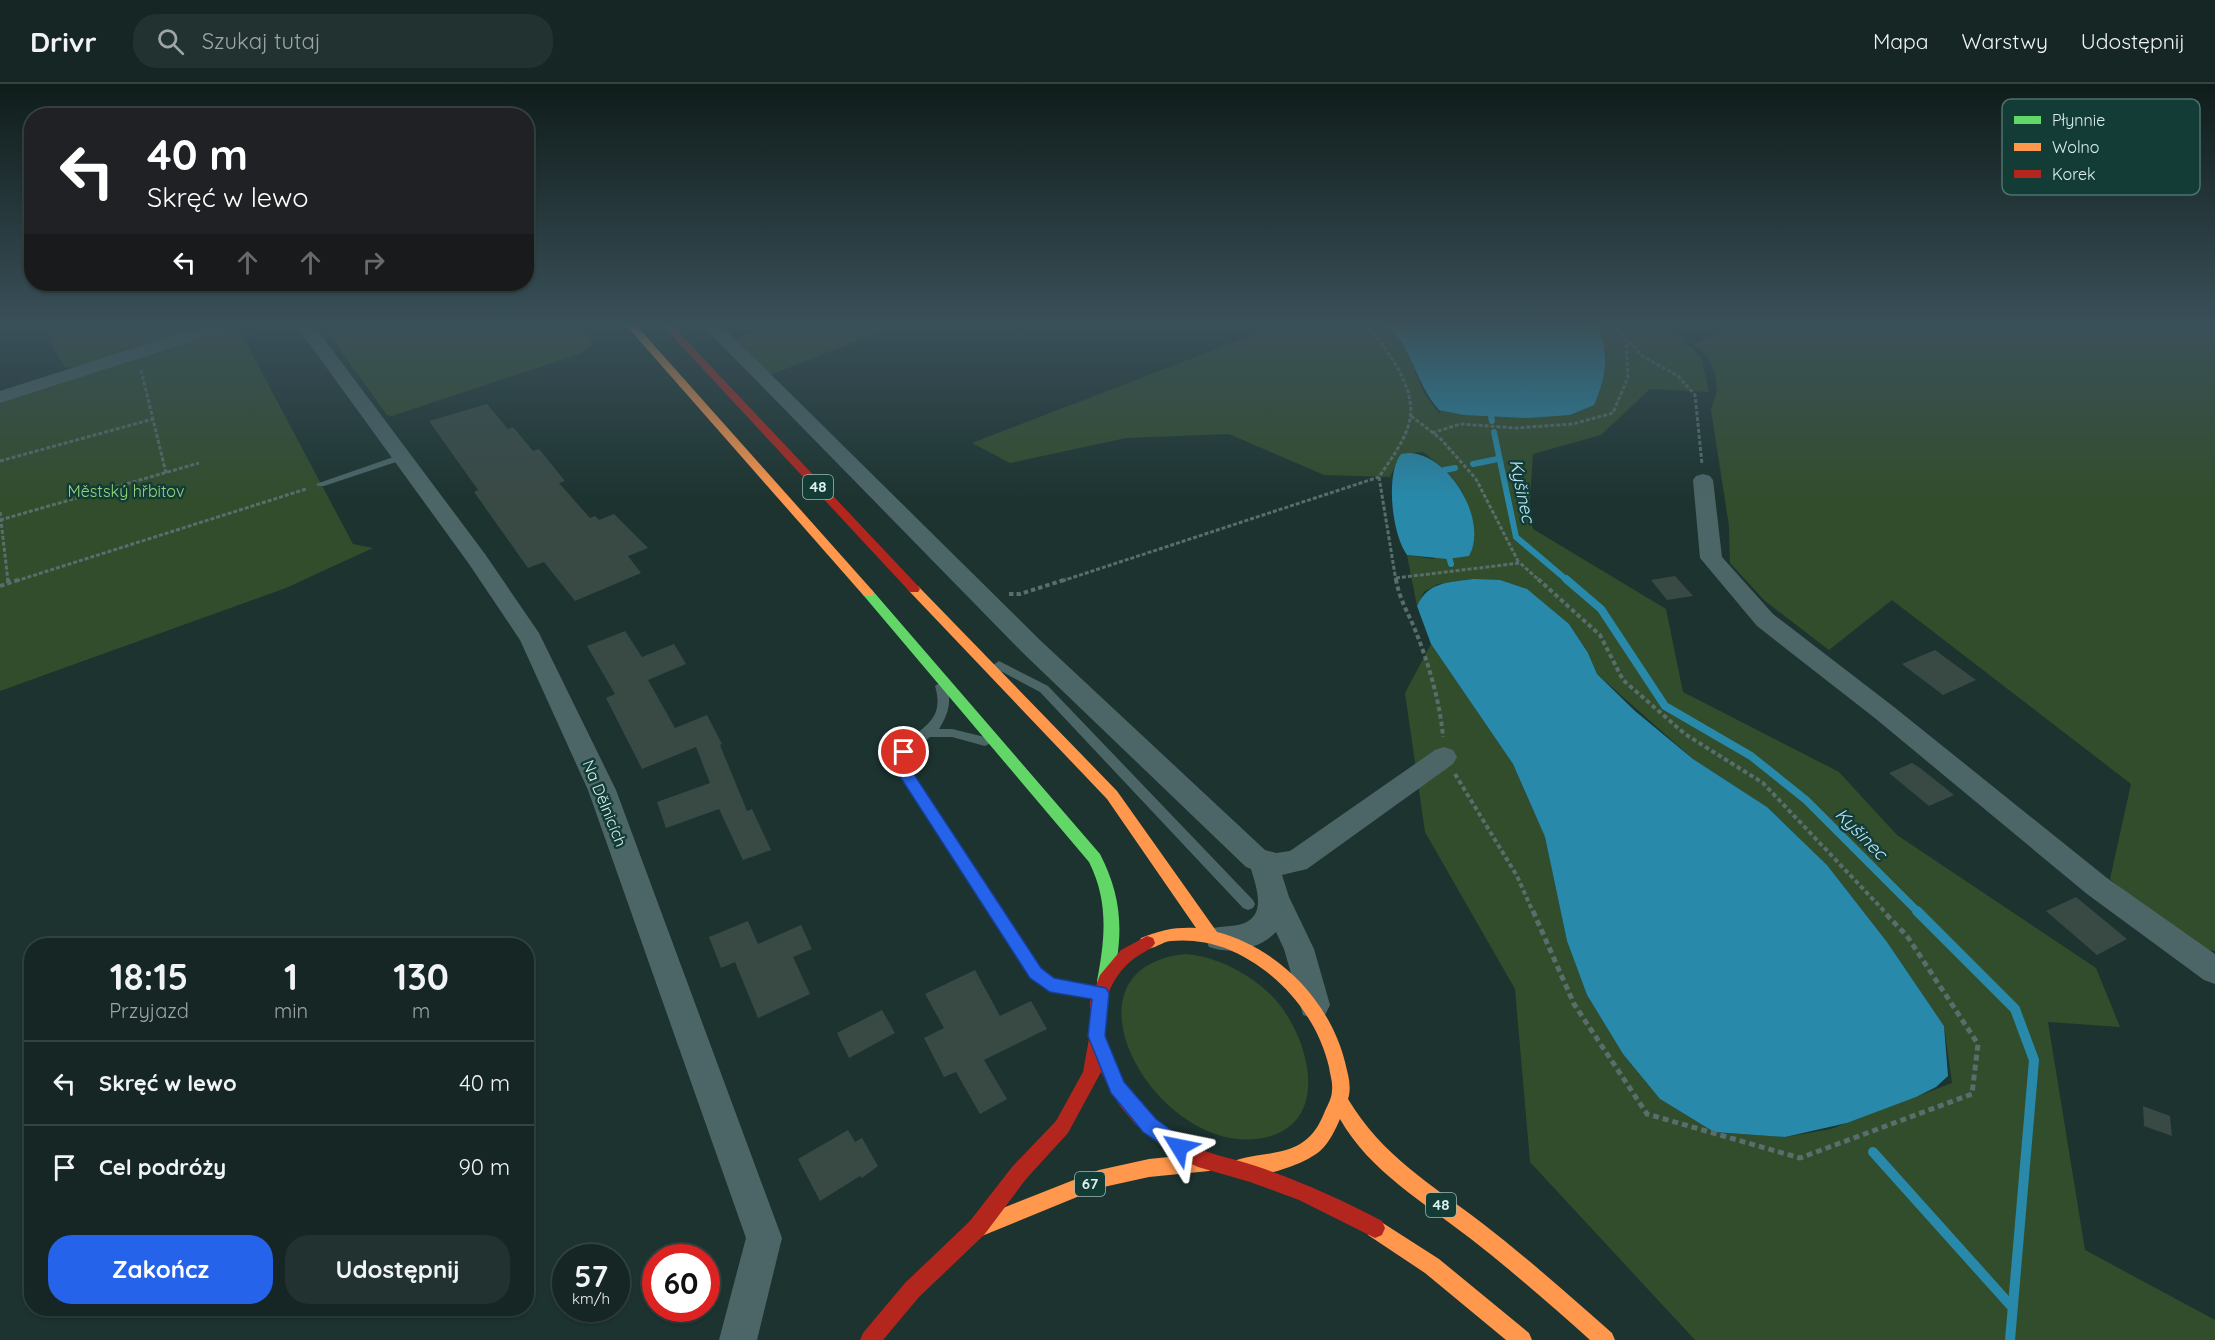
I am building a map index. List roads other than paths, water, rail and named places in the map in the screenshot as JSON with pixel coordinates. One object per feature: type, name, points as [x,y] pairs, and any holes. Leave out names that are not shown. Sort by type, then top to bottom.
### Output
[{"type":"main road","name":"48","points":[[683,383],[813,528],[1012,758],[1095,858],[1106,877],[1115,902],[1117,919],[1096,1036],[1108,1068],[1132,1108],[1169,1141],[1209,1162],[1237,1168],[1331,1205],[1408,1247],[1480,1303],[1522,1340]]},
{"type":"main road","name":"48","points":[[721,383],[970,649],[1112,795],[1215,936]]},
{"type":"main road","name":"48","points":[[1103,987],[1115,966],[1127,953],[1157,936],[1187,932],[1215,936],[1248,951],[1282,974],[1315,1011],[1336,1052],[1341,1075],[1340,1102],[1332,1122],[1321,1139],[1307,1150],[1275,1162],[1237,1168]]},
{"type":"main road","name":"67","points":[[870,1340],[912,1290],[977,1228],[1019,1173],[1062,1127],[1078,1102],[1092,1073],[1096,1036]]},
{"type":"main road","name":"48","points":[[1340,1102],[1356,1135],[1373,1154],[1473,1228],[1605,1340]]},
{"type":"main road","name":"67","points":[[977,1228],[1066,1191],[1107,1178],[1140,1169],[1209,1162]]},
{"type":"street","points":[[0,397],[45,383]]},
{"type":"street","name":"Na Dělnicích","points":[[347,383],[531,639],[602,790],[764,1238],[738,1340]]},
{"type":"street","points":[[769,383],[982,596],[1251,856],[1264,863],[1283,865],[1298,861],[1444,757]]},
{"type":"street","points":[[1703,480],[1711,558],[1765,620],[1885,713],[2097,886],[2215,971]]},
{"type":"street","points":[[1215,936],[1241,938],[1263,927],[1271,918],[1261,900],[1264,863]]},
{"type":"street","points":[[1261,900],[1299,949],[1315,1011]]},
{"type":"lane","points":[[321,484],[402,457]]},
{"type":"lane","points":[[970,649],[1044,689],[1261,900]]},
{"type":"lane","points":[[928,733],[943,708],[943,691],[933,667]]},
{"type":"lane","points":[[1012,758],[996,744],[975,737],[952,733],[928,733],[914,740],[904,752],[902,764],[906,775],[1036,973],[1050,984],[1103,987]]},
{"type":"water","points":[[1421,383],[1601,383],[1594,405],[1570,415],[1528,418],[1464,415],[1439,410]]},
{"type":"water","points":[[1401,454],[1423,456],[1438,464],[1451,476],[1461,491],[1474,525],[1474,542],[1469,556],[1447,559],[1407,555],[1397,534],[1392,489],[1396,463]]},
{"type":"water","points":[[1473,579],[1500,580],[1527,589],[1569,624],[1588,653],[1597,674],[1635,711],[1693,759],[1767,807],[1827,865],[1887,942],[1944,1026],[1948,1076],[1936,1087],[1916,1097],[1847,1123],[1785,1137],[1714,1132],[1660,1099],[1623,1054],[1587,995],[1567,941],[1545,837],[1513,764],[1431,644],[1417,606],[1427,592],[1433,588],[1447,583]]},
{"type":"waterway","name":"Kyšinec","points":[[1489,407],[1492,421]]},
{"type":"waterway","name":"Kyšinec","points":[[1494,432],[1516,537],[1568,581]]},
{"type":"waterway","points":[[1473,464],[1498,459]]},
{"type":"waterway","points":[[1444,478],[1444,470],[1455,468]]},
{"type":"waterway","points":[[1447,550],[1451,564]]},
{"type":"waterway","name":"Kyšinec","points":[[1566,579],[1601,609],[1665,706],[1751,756],[1806,800],[2015,1009],[2034,1060],[2010,1340]]},
{"type":"waterway","points":[[1873,1152],[2012,1307]]},
{"type":"park label","name":"Městský hřbitov","points":[[126,491]]}]
